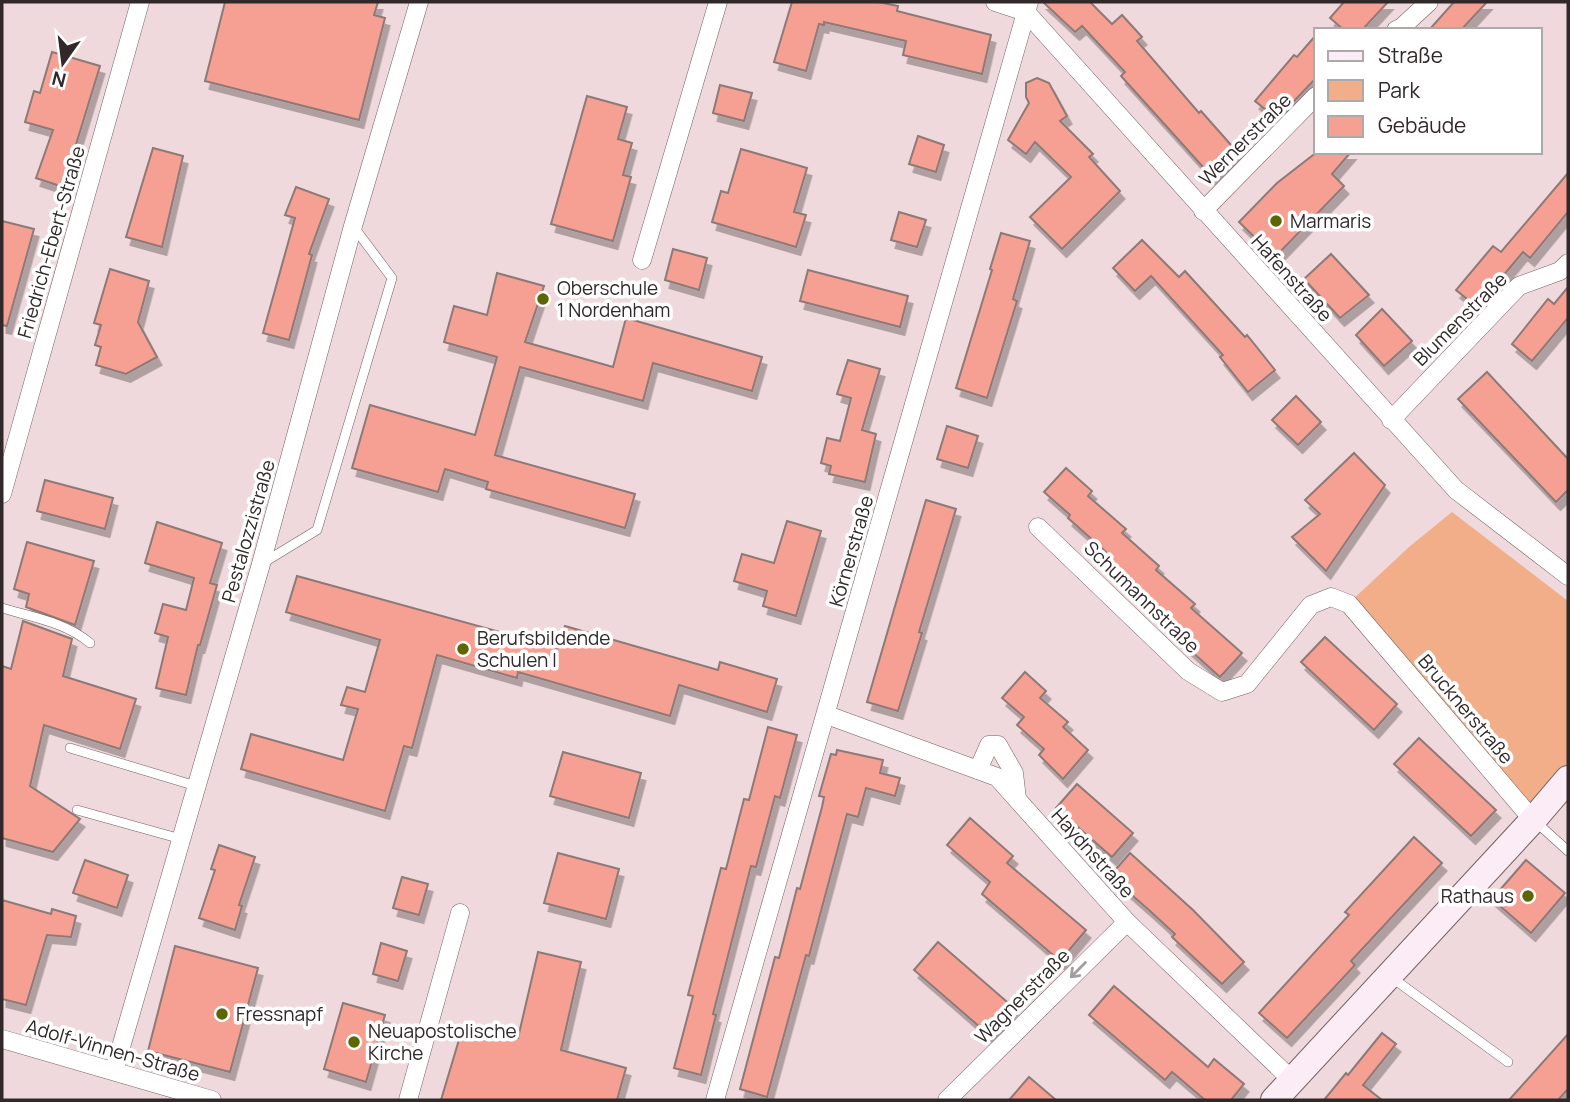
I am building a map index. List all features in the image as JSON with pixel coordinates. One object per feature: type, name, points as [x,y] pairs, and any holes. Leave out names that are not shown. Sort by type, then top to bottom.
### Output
[{"type":"street","name":"Friedrich-Ebert-Straße","points":[[2,494],[140,2]]},
{"type":"street","name":"Pestalozzistraße","points":[[114,1071],[261,564],[353,226],[419,2]]},
{"type":"street","points":[[642,260],[718,2]]},
{"type":"street","points":[[995,2],[1027,7]]},
{"type":"street","points":[[1400,28],[1429,2]]},
{"type":"street","name":"Hafenstraße","points":[[1027,7],[1203,211],[1456,490],[1568,576]]},
{"type":"street","name":"Körnerstraße","points":[[715,1100],[1027,7]]},
{"type":"street","name":"Wernerstraße","points":[[1203,211],[1314,98]]},
{"type":"street","name":"Blumenstraße","points":[[1391,419],[1519,286],[1560,271],[1568,263]]},
{"type":"street","name":"Schumannstraße","points":[[1038,527],[1188,671],[1222,692],[1247,684],[1311,606],[1331,597]]},
{"type":"street","name":"Brucknerstraße","points":[[1331,597],[1349,604],[1533,820]]},
{"type":"street","name":"Haydnstraße","points":[[827,715],[997,777],[1127,922],[1292,1080]]},
{"type":"street","points":[[978,770],[989,745],[998,745],[1014,773],[1017,800]]},
{"type":"street","points":[[1274,1100],[1568,779]]},
{"type":"street","points":[[408,1100],[460,913]]},
{"type":"street","name":"Wagnerstraße","points":[[947,1100],[1127,922]]},
{"type":"street","name":"Adolf-Vinnen-Straße","points":[[2,1039],[212,1100]]},
{"type":"lane","points":[[261,564],[317,530],[392,278],[353,226]]},
{"type":"lane","points":[[2,608],[64,626],[90,643]]},
{"type":"lane","points":[[70,748],[196,786]]},
{"type":"lane","points":[[78,810],[181,839]]},
{"type":"lane","name":"Brucknerstraße","points":[[1533,820],[1568,851]]},
{"type":"lane","points":[[1388,975],[1508,1062]]},
{"type":"green space","points":[[1452,512],[1568,601],[1568,768],[1531,812],[1349,603],[1409,547]]},
{"type":"building","points":[[225,2],[378,2],[374,15],[385,18],[359,120],[205,81]]},
{"type":"building","points":[[792,2],[878,2],[898,6],[897,11],[991,35],[982,74],[903,55],[906,41],[824,22],[824,25],[819,24],[806,71],[774,62]]},
{"type":"building","points":[[1043,2],[1090,2],[1112,24],[1122,15],[1142,37],[1137,41],[1199,113],[1201,111],[1239,154],[1212,177],[1121,76],[1125,72],[1082,26],[1075,32]]},
{"type":"building","points":[[1344,2],[1388,2],[1364,28],[1342,28],[1330,18]]},
{"type":"building","points":[[1454,2],[1487,2],[1463,28],[1431,28]]},
{"type":"building","points":[[1314,37],[1314,80],[1277,119],[1255,101],[1294,55],[1297,57]]},
{"type":"building","points":[[52,52],[100,66],[63,187],[36,178],[53,130],[25,122],[34,91],[40,93]]},
{"type":"building","points":[[1037,78],[1049,83],[1067,116],[1060,121],[1093,154],[1089,157],[1120,191],[1062,249],[1030,217],[1071,177],[1035,142],[1026,154],[1008,140],[1029,103],[1026,83]]},
{"type":"building","points":[[720,85],[752,93],[744,121],[713,113]]},
{"type":"building","points":[[587,96],[627,107],[618,139],[632,143],[623,175],[631,177],[613,241],[551,224]]},
{"type":"building","points":[[918,136],[944,145],[936,172],[909,164]]},
{"type":"building","points":[[153,148],[183,156],[162,247],[126,237]]},
{"type":"building","points":[[741,149],[807,168],[794,212],[806,215],[796,247],[712,222],[721,191],[728,193]]},
{"type":"building","points":[[1314,154],[1349,154],[1332,174],[1344,186],[1275,257],[1239,222],[1277,183]]},
{"type":"building","points":[[1568,173],[1568,212],[1530,258],[1523,252],[1477,307],[1456,290],[1493,246],[1501,252]]},
{"type":"building","points":[[296,187],[329,199],[309,254],[312,255],[289,340],[263,333],[295,218],[285,215]]},
{"type":"building","points":[[899,212],[926,220],[917,247],[891,240]]},
{"type":"building","points":[[2,221],[34,229],[7,326],[2,325]]},
{"type":"building","points":[[1001,233],[1030,241],[1013,299],[1017,301],[987,398],[956,388]]},
{"type":"building","points":[[1142,240],[1179,277],[1185,271],[1245,337],[1247,335],[1275,370],[1248,392],[1220,357],[1223,355],[1151,276],[1135,291],[1113,268]]},
{"type":"building","points":[[673,249],[707,258],[699,290],[665,280]]},
{"type":"building","points":[[1331,254],[1369,295],[1340,318],[1304,279]]},
{"type":"building","points":[[110,269],[149,281],[138,322],[157,357],[126,374],[96,365],[101,347],[95,345],[101,325],[94,323]]},
{"type":"building","points":[[808,270],[908,296],[900,327],[800,301]]},
{"type":"building","points":[[497,273],[544,286],[525,342],[613,367],[626,318],[762,357],[752,391],[653,363],[643,401],[520,367],[495,455],[635,494],[625,528],[486,489],[488,482],[445,469],[438,492],[352,468],[370,405],[475,435],[497,357],[444,342],[454,306],[487,315]]},
{"type":"building","points":[[1568,287],[1568,318],[1532,361],[1512,344],[1548,299],[1554,304]]},
{"type":"building","points":[[1382,309],[1412,341],[1384,366],[1356,335]]},
{"type":"building","points":[[848,360],[880,369],[862,430],[876,434],[865,482],[829,474],[831,466],[821,463],[827,438],[840,441],[851,398],[837,394]]},
{"type":"building","points":[[1487,372],[1568,459],[1568,490],[1556,502],[1458,399]]},
{"type":"building","points":[[1296,396],[1321,422],[1298,445],[1272,420]]},
{"type":"building","points":[[947,426],[978,436],[968,468],[937,459]]},
{"type":"building","points":[[1354,453],[1385,485],[1326,571],[1292,537],[1320,514],[1305,500]]},
{"type":"building","points":[[1066,468],[1092,491],[1088,496],[1126,529],[1122,533],[1159,566],[1156,570],[1195,604],[1191,608],[1242,653],[1220,677],[1170,632],[1174,627],[1099,559],[1106,552],[1044,492]]},
{"type":"building","points":[[45,480],[113,498],[105,529],[37,511]]},
{"type":"building","points":[[926,500],[956,509],[898,711],[867,702]]},
{"type":"building","points":[[787,521],[821,531],[796,616],[763,606],[767,591],[734,581],[742,554],[774,563]]},
{"type":"building","points":[[157,522],[222,543],[210,583],[217,585],[186,695],[156,688],[168,637],[155,633],[163,604],[186,610],[194,578],[145,563]]},
{"type":"building","points":[[27,542],[94,561],[75,625],[26,607],[29,594],[14,589]]},
{"type":"building","points":[[297,576],[558,648],[565,626],[718,670],[720,662],[777,679],[767,712],[679,685],[670,716],[518,672],[517,678],[437,655],[412,748],[404,746],[385,811],[241,769],[251,734],[343,760],[358,709],[341,705],[347,687],[365,692],[380,640],[286,612]]},
{"type":"building","points":[[23,621],[72,639],[63,676],[136,699],[120,749],[44,725],[30,786],[80,819],[53,852],[2,838],[2,666],[11,669]]},
{"type":"building","points":[[1325,637],[1397,704],[1374,730],[1301,662]]},
{"type":"building","points":[[1025,672],[1046,691],[1040,698],[1068,722],[1063,727],[1088,750],[1063,779],[1039,755],[1044,749],[1017,725],[1024,717],[1002,698]]},
{"type":"building","points":[[768,727],[797,735],[780,798],[775,796],[756,867],[751,866],[713,1014],[716,1015],[701,1075],[674,1068],[693,996],[688,995],[721,868],[726,869],[744,799],[749,800]]},
{"type":"building","points":[[1419,738],[1496,810],[1471,836],[1394,764]]},
{"type":"building","points":[[837,750],[883,760],[880,773],[900,778],[895,796],[866,788],[858,817],[847,814],[767,1097],[740,1089],[775,957],[779,958],[797,888],[800,889],[822,807],[824,797],[819,796],[831,754],[836,755]]},
{"type":"building","points":[[563,752],[641,773],[629,818],[550,796]]},
{"type":"building","points":[[1077,784],[1133,833],[1112,857],[1056,808]]},
{"type":"building","points":[[970,818],[1013,856],[1007,863],[1086,930],[1060,961],[982,894],[990,882],[947,845]]},
{"type":"building","points":[[1414,837],[1442,863],[1351,961],[1355,965],[1287,1038],[1259,1013],[1349,915],[1345,912]]},
{"type":"building","points":[[219,845],[255,857],[239,905],[242,906],[235,930],[199,918],[215,870],[211,869]]},
{"type":"building","points":[[558,853],[619,869],[606,919],[544,903]]},
{"type":"building","points":[[1130,853],[1193,910],[1244,962],[1222,984],[1172,937],[1175,934],[1110,876]]},
{"type":"building","points":[[85,860],[128,875],[117,908],[73,893]]},
{"type":"building","name":"Rathaus","points":[[1526,860],[1565,893],[1531,933],[1492,899]]},
{"type":"building","points":[[402,877],[428,884],[419,915],[393,908]]},
{"type":"building","points":[[2,900],[51,914],[52,909],[76,916],[71,937],[47,935],[26,1005],[2,999]]},
{"type":"building","points":[[938,942],[1013,1007],[989,1035],[914,970]]},
{"type":"building","points":[[381,943],[407,951],[398,981],[373,974]]},
{"type":"building","points":[[175,946],[258,968],[230,1072],[148,1051]]},
{"type":"building","points":[[538,952],[581,962],[561,1050],[626,1068],[617,1100],[441,1100],[464,1023],[518,1038]]},
{"type":"building","points":[[1114,986],[1208,1067],[1214,1059],[1244,1084],[1231,1100],[1205,1100],[1172,1072],[1165,1080],[1089,1015]]},
{"type":"building","name":"Neuapostolische Kirche","points":[[343,1003],[385,1015],[366,1082],[324,1069]]},
{"type":"building","points":[[1382,1033],[1396,1044],[1363,1085],[1382,1100],[1324,1100],[1346,1073],[1348,1075]]},
{"type":"building","points":[[1568,1034],[1568,1089],[1558,1100],[1509,1100]]},
{"type":"building","points":[[1029,1077],[1056,1100],[1009,1100]]},
{"type":"place","name":"Marmaris","points":[[1276,221]]},
{"type":"place","name":"Oberschule 1 Nordenham","points":[[543,299]]},
{"type":"place","name":"Berufsbildende Schulen I","points":[[463,649]]},
{"type":"place","name":"Rathaus","points":[[1528,896]]},
{"type":"place","name":"Fressnapf","points":[[222,1014]]},
{"type":"place","name":"Neuapostolische Kirche","points":[[354,1042]]}]
